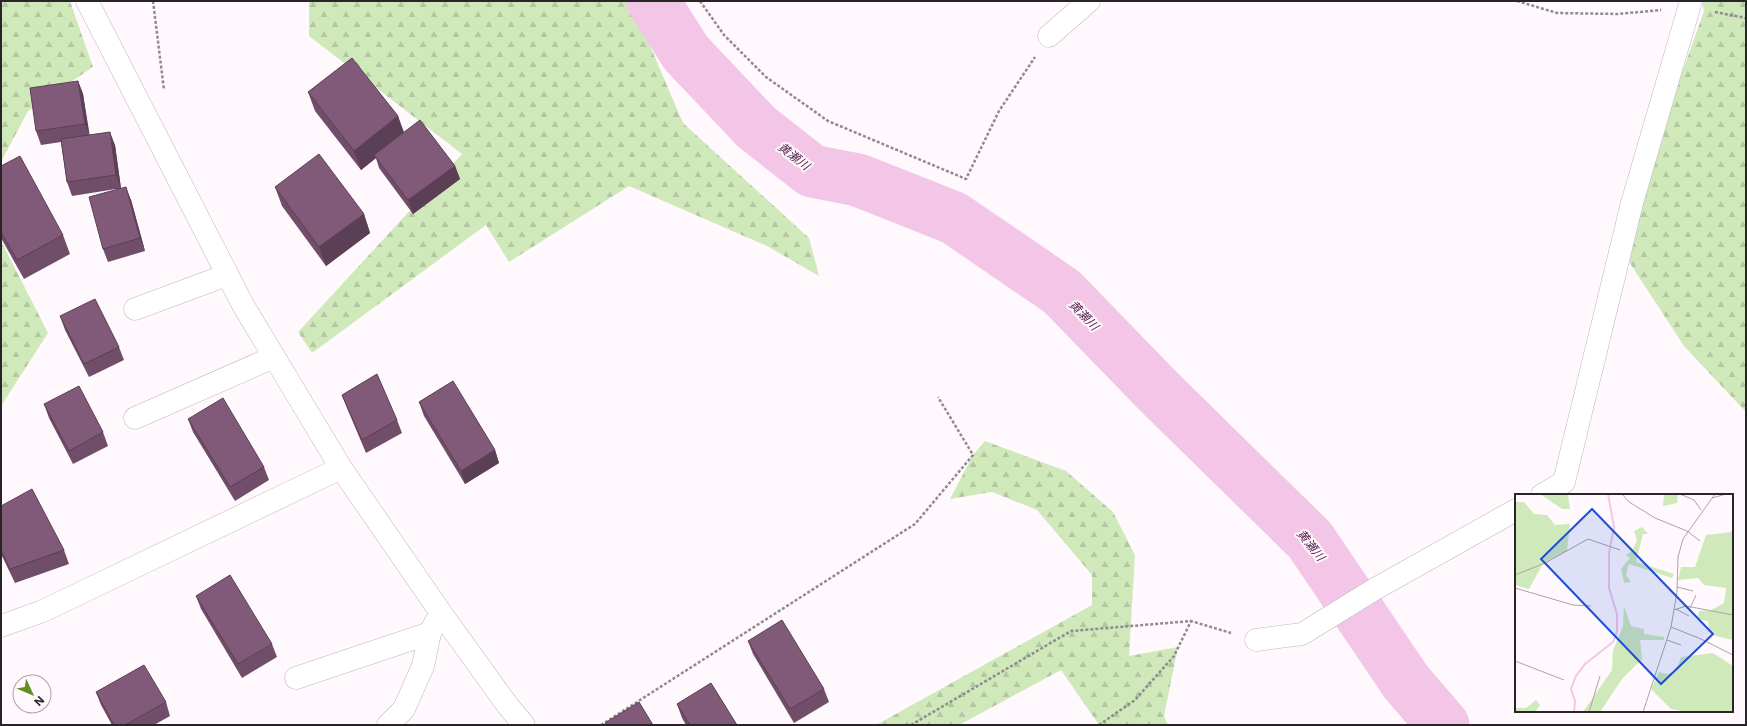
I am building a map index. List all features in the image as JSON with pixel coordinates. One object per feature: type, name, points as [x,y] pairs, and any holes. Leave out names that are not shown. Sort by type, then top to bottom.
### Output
[{"type":"street","points":[[87,1],[227,275],[274,357],[341,468],[441,613],[508,706],[524,725]]},
{"type":"street","points":[[1049,36],[1089,1]]},
{"type":"street","points":[[1544,494],[1564,482],[1632,203],[1690,4]]},
{"type":"street","points":[[135,308],[227,275]]},
{"type":"street","points":[[135,418],[274,357]]},
{"type":"street","points":[[1,626],[43,611],[341,468]]},
{"type":"street","points":[[1256,640],[1302,634],[1375,589],[1515,511]]},
{"type":"street","points":[[388,725],[404,709],[423,666],[430,633],[441,613]]},
{"type":"street","points":[[296,678],[430,633]]},
{"type":"path","points":[[149,123],[165,105],[153,1]]},
{"type":"path","points":[[700,1],[724,36],[766,76],[828,121],[966,179],[999,111],[1049,36]]},
{"type":"path","points":[[1517,1],[1557,13],[1618,14],[1690,4]]},
{"type":"path","points":[[601,725],[915,524],[973,455],[938,397]]},
{"type":"path","points":[[1099,725],[1135,700],[1174,656],[1191,621]]},
{"type":"path","points":[[911,725],[1071,631],[1191,621],[1256,640]]},
{"type":"green space","points":[[1,1],[70,1],[93,67],[28,111],[1,162]]},
{"type":"green space","points":[[309,1],[631,1],[683,123],[809,238],[819,276],[767,246],[629,186],[509,262],[486,225],[312,353],[298,332],[462,154],[309,36]]},
{"type":"green space","points":[[1702,1],[1746,1],[1746,412],[1684,346],[1620,248],[1704,11]]},
{"type":"green space","points":[[1,241],[48,333],[1,406]]},
{"type":"green space","points":[[985,441],[1066,471],[1113,512],[1135,555],[1129,656],[1178,647],[1164,716],[1168,725],[1099,725],[1061,670],[959,725],[876,725],[1092,605],[1092,575],[1037,510],[992,492],[950,499],[973,455]]},
{"type":"building","points":[[352,58],[398,116],[354,151],[308,92]]},
{"type":"building","points":[[78,81],[85,124],[36,131],[30,88]]},
{"type":"building","points":[[420,120],[455,166],[408,200],[374,155]]},
{"type":"building","points":[[110,132],[116,175],[67,182],[61,139]]},
{"type":"building","points":[[319,154],[364,214],[319,247],[275,187]]},
{"type":"building","points":[[20,156],[63,235],[17,260],[1,232],[1,166]]},
{"type":"building","points":[[126,187],[140,238],[103,249],[89,197]]},
{"type":"building","points":[[95,299],[119,347],[84,364],[60,316]]},
{"type":"building","points":[[377,374],[397,420],[362,440],[342,395]]},
{"type":"building","points":[[453,381],[495,450],[461,471],[419,402]]},
{"type":"building","points":[[79,386],[103,432],[69,451],[44,404]]},
{"type":"building","points":[[223,398],[264,467],[230,487],[188,419]]},
{"type":"building","points":[[32,489],[64,550],[10,569],[1,550],[1,506]]},
{"type":"building","points":[[230,575],[272,644],[238,664],[196,596]]},
{"type":"building","points":[[782,620],[824,689],[790,709],[748,641]]},
{"type":"building","points":[[144,665],[166,702],[125,725],[114,725],[96,692]]},
{"type":"building","points":[[711,683],[737,725],[690,725],[677,704]]},
{"type":"building","points":[[639,702],[653,725],[606,725],[605,723]]},
{"type":"waterway","name":"黄瀬川","points":[[653,1],[686,53],[756,127],[812,171],[858,180],[954,218],[1062,292],[1158,391],[1310,540],[1406,682],[1443,725]]}]
